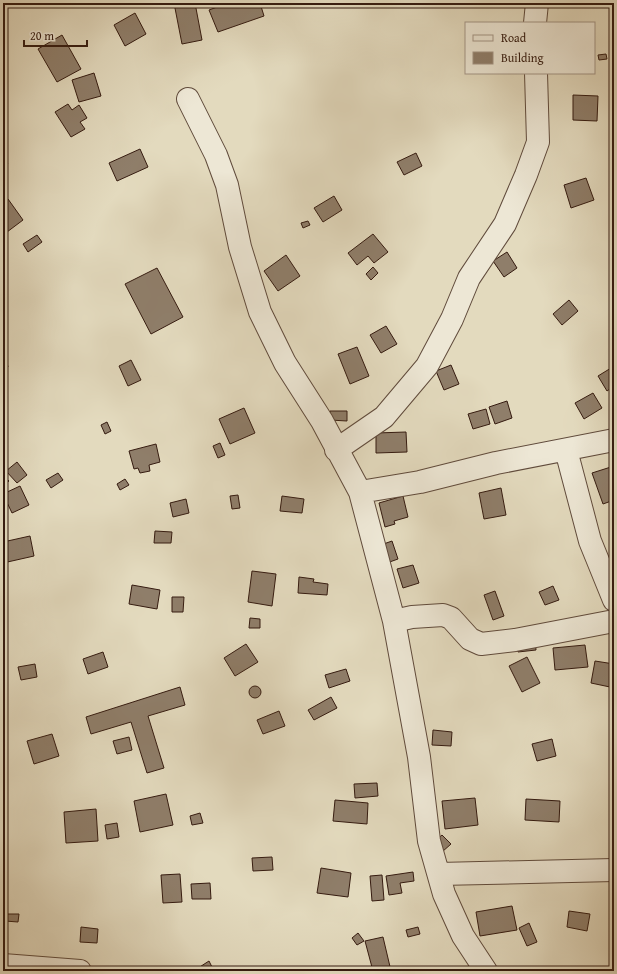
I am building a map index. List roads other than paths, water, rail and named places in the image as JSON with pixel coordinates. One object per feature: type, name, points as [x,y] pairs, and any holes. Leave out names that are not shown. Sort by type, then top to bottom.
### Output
[{"type":"street","points":[[535,22],[538,3]]},
{"type":"street","points":[[336,450],[384,417],[427,366],[452,319],[469,278],[505,224],[538,142],[536,74]]},
{"type":"street","points":[[188,99],[216,156],[227,185],[240,247],[260,312],[285,363],[322,421],[336,450],[360,492],[394,621],[419,757],[430,841],[438,874],[444,894],[463,936],[486,971]]},
{"type":"street","points":[[360,492],[420,482],[496,463],[614,440]]},
{"type":"street","points":[[566,450],[590,541],[614,600]]},
{"type":"street","points":[[394,621],[412,617],[443,615],[450,618],[470,639],[481,644],[515,640],[614,621]]},
{"type":"street","points":[[438,874],[614,870]]},
{"type":"street","points":[[3,965],[80,971]]}]
